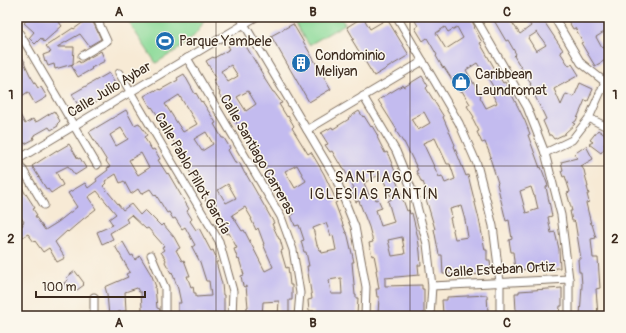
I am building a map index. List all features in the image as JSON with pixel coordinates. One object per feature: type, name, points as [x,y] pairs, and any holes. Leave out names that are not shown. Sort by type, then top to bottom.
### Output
[{"type":"street","points":[[82,56],[107,41],[96,17]]},
{"type":"street","points":[[240,17],[336,179],[355,227],[366,287],[365,316]]},
{"type":"street","name":"Calle Julio Aybar","points":[[17,160],[256,17]]},
{"type":"street","points":[[397,17],[459,123],[476,164],[493,226],[500,282],[500,316]]},
{"type":"street","points":[[475,17],[527,107],[545,153],[561,215],[569,279],[569,316]]},
{"type":"street","points":[[554,17],[581,63],[605,82]]},
{"type":"street","points":[[17,29],[97,165]]},
{"type":"street","name":"Calle Santiago Carreras","points":[[187,58],[281,218],[293,250],[300,293],[298,316]]},
{"type":"street","points":[[307,130],[423,61]]},
{"type":"street","name":"Calle Pablo Pillot García","points":[[119,73],[219,241],[233,291],[232,316]]},
{"type":"street","points":[[545,153],[572,140],[589,118],[609,73]]},
{"type":"street","points":[[363,96],[396,151],[414,195],[427,244],[432,286],[430,316]]},
{"type":"street","points":[[589,118],[609,128]]},
{"type":"street","points":[[17,160],[44,205]]},
{"type":"street","points":[[151,255],[165,288],[165,316]]},
{"type":"street","name":"Calle Esteban Ortiz","points":[[432,286],[569,279]]},
{"type":"street","points":[[91,316],[94,313],[94,296]]},
{"type":"green space","name":"Parque Yambele","points":[[125,17],[205,17],[197,32],[185,44],[156,63]]},
{"type":"green space","points":[[296,17],[340,17],[345,24],[309,45],[294,19]]},
{"type":"building","points":[[29,17],[67,17],[59,22],[62,26],[44,42],[41,38],[35,44],[29,38],[34,32],[24,23]]},
{"type":"building","points":[[363,17],[370,29],[387,19],[409,55],[374,76],[352,40],[354,39],[347,27]]},
{"type":"building","points":[[413,17],[470,17],[482,42],[480,43],[503,83],[505,82],[530,134],[528,135],[548,186],[546,187],[552,216],[548,217],[551,233],[555,232],[559,249],[560,268],[555,268],[555,270],[547,270],[547,268],[515,270],[513,252],[511,252],[509,240],[512,239],[509,220],[506,221],[498,183],[490,158],[491,157],[485,142],[482,143],[477,132],[479,131],[473,119],[474,117],[467,106],[470,104],[462,91],[460,92],[444,67],[443,68],[427,38],[423,41],[415,28],[418,26]],"holes":[[[445,27],[448,32],[457,27],[463,38],[446,49],[436,33]],[[477,63],[494,88],[490,90],[497,103],[486,108],[466,70]],[[531,187],[538,209],[526,213],[520,191]]]},
{"type":"building","points":[[492,17],[517,17],[511,21],[520,34],[531,26],[526,17],[541,17],[563,50],[560,52],[569,66],[572,64],[579,75],[554,89],[561,105],[566,94],[574,97],[580,83],[593,89],[588,101],[585,100],[576,121],[573,123],[575,124],[565,134],[554,139],[551,135],[549,135],[543,121],[546,119],[531,84],[514,56],[516,54],[508,40],[506,41]],"holes":[[[537,32],[546,45],[536,51],[528,38]]]},
{"type":"building","points":[[566,17],[609,17],[609,29],[596,37],[602,48],[604,47],[609,58],[595,66],[581,43],[583,42],[575,28],[573,29]]},
{"type":"building","points":[[89,18],[94,24],[101,39],[89,46],[80,34],[57,47],[74,47],[73,64],[55,69],[54,64],[48,66],[43,55],[51,52],[46,46]]},
{"type":"building","name":"Condominio Meliyan","points":[[293,24],[331,89],[309,102],[271,36]]},
{"type":"building","points":[[238,40],[241,45],[244,43],[264,78],[282,103],[279,104],[294,126],[292,128],[308,154],[311,152],[324,174],[337,202],[335,203],[348,236],[354,262],[352,262],[355,295],[356,298],[358,298],[357,316],[313,316],[314,311],[309,311],[308,300],[312,299],[307,266],[309,266],[306,252],[304,252],[301,241],[304,240],[299,225],[295,226],[291,215],[294,214],[286,200],[284,201],[277,190],[279,189],[248,142],[252,140],[243,126],[240,128],[233,118],[236,116],[228,102],[226,103],[219,94],[220,93],[213,80],[216,78],[206,61],[230,49],[228,46]],"holes":[[[231,65],[238,76],[228,82],[221,71]],[[248,91],[256,104],[246,111],[237,97]],[[297,165],[306,181],[295,188],[285,171]],[[326,223],[331,236],[333,235],[336,250],[322,253],[317,245],[313,228]],[[341,278],[342,294],[331,294],[329,280]]]},
{"type":"building","points":[[17,49],[38,88],[41,87],[47,97],[35,104],[28,92],[17,99]]},
{"type":"building","points":[[101,51],[105,61],[78,77],[71,65],[79,61],[80,63]]},
{"type":"building","points":[[109,73],[118,89],[93,104],[92,102],[80,109],[72,94]]},
{"type":"building","points":[[184,74],[195,94],[196,93],[201,102],[202,101],[216,123],[214,124],[230,148],[228,150],[236,164],[239,162],[274,223],[272,224],[280,239],[283,250],[281,251],[286,268],[288,267],[290,285],[292,285],[292,300],[289,300],[289,316],[278,316],[279,301],[263,302],[262,316],[246,316],[248,307],[246,286],[243,286],[241,276],[244,275],[234,249],[237,248],[229,233],[226,234],[220,223],[223,221],[215,208],[213,210],[209,207],[205,200],[206,199],[177,150],[178,149],[172,139],[173,138],[144,96],[155,90],[160,90],[178,80],[177,78]],"holes":[[[179,95],[197,124],[183,132],[165,104]],[[206,132],[213,144],[202,151],[194,139]],[[228,184],[236,198],[226,203],[218,190]],[[245,207],[256,230],[258,228],[273,267],[265,271],[244,230],[242,231],[232,215]]]},
{"type":"building","points":[[422,76],[428,86],[426,88],[444,117],[466,176],[468,175],[485,250],[487,250],[487,260],[490,260],[491,272],[488,272],[488,274],[443,274],[442,255],[439,255],[435,229],[426,199],[429,198],[423,182],[422,183],[416,171],[418,170],[404,142],[378,100],[403,85],[404,87]],"holes":[[[424,112],[430,123],[418,130],[411,119]],[[435,138],[447,164],[450,164],[455,179],[445,183],[442,176],[439,177],[423,143]],[[461,206],[468,237],[455,239],[450,218],[452,217],[450,209]]]},
{"type":"building","points":[[17,109],[25,124],[33,119],[35,122],[38,121],[54,111],[60,121],[57,124],[58,126],[51,130],[49,127],[33,136],[34,139],[25,144],[17,132],[17,129],[20,127],[17,123]]},
{"type":"building","points":[[126,110],[134,125],[139,123],[147,135],[144,137],[152,150],[154,149],[160,159],[158,160],[167,174],[168,173],[189,209],[187,211],[192,219],[190,221],[196,230],[199,228],[211,251],[213,250],[218,262],[216,262],[224,295],[224,316],[196,314],[196,316],[178,315],[178,303],[181,303],[172,272],[171,273],[161,252],[164,250],[162,247],[164,246],[148,228],[146,229],[131,215],[126,219],[128,222],[110,233],[113,239],[102,244],[97,232],[113,225],[109,219],[116,214],[97,191],[88,197],[96,209],[55,242],[65,258],[57,262],[49,248],[43,252],[28,234],[17,240],[17,228],[23,225],[22,223],[24,222],[17,211],[17,178],[35,208],[33,209],[37,215],[35,216],[45,230],[77,207],[68,193],[85,183],[88,188],[97,181],[96,179],[108,170],[107,168],[110,167],[89,132]],"holes":[[[121,128],[128,139],[116,146],[110,135]],[[141,153],[149,168],[138,175],[129,160]],[[116,174],[120,183],[124,181],[131,194],[138,189],[141,194],[150,189],[155,196],[156,195],[167,213],[169,212],[173,219],[175,218],[182,229],[185,227],[195,245],[192,247],[200,262],[206,281],[209,281],[211,296],[196,297],[196,293],[194,293],[193,286],[191,287],[187,276],[190,276],[184,260],[182,261],[176,250],[180,248],[174,237],[163,224],[161,226],[145,210],[140,215],[131,204],[123,210],[103,186],[106,183],[105,181]]]},
{"type":"building","points":[[359,111],[371,127],[372,126],[392,164],[407,211],[409,210],[410,214],[412,213],[420,252],[421,265],[418,265],[419,275],[385,278],[385,286],[422,285],[422,289],[424,289],[424,316],[378,315],[379,297],[377,297],[376,289],[379,289],[374,255],[372,256],[369,243],[373,242],[369,227],[359,201],[356,202],[351,190],[354,188],[350,180],[340,162],[339,163],[332,151],[330,152],[325,145],[328,144],[321,133],[332,127],[333,129],[349,119],[348,118]],"holes":[[[377,176],[378,178],[380,177],[381,180],[383,179],[392,199],[388,201],[394,222],[381,226],[376,210],[382,208],[378,199],[376,200],[374,195],[370,197],[364,183]],[[402,237],[405,254],[392,256],[388,240]]]},
{"type":"building","points":[[598,130],[609,138],[601,153],[589,144],[593,142],[590,140]]},
{"type":"building","points":[[69,144],[78,159],[80,158],[86,168],[75,175],[68,166],[56,172],[63,185],[51,193],[48,189],[47,190],[32,166]]},
{"type":"building","points":[[586,146],[593,159],[581,166],[584,170],[589,194],[587,194],[589,202],[586,203],[596,238],[591,239],[593,258],[598,258],[600,288],[596,289],[598,316],[580,316],[582,285],[578,259],[581,259],[575,222],[572,221],[570,211],[572,211],[567,193],[570,192],[565,176],[563,177],[561,171],[563,170],[561,162],[577,158],[574,154]]},
{"type":"building","points":[[123,242],[135,260],[140,256],[152,276],[156,287],[157,308],[160,309],[158,316],[140,316],[142,308],[141,292],[139,292],[137,288],[125,292],[126,311],[118,312],[117,316],[109,316],[105,287],[128,277],[126,274],[130,272],[115,246]]},
{"type":"building","points":[[75,271],[84,283],[84,285],[77,290],[75,288],[74,290],[72,287],[69,289],[64,283],[68,280],[67,277]]},
{"type":"building","points":[[562,288],[562,306],[560,306],[559,316],[549,316],[549,312],[531,313],[531,316],[518,316],[518,311],[516,311],[515,293],[519,293],[519,291]]},
{"type":"building","points":[[487,295],[488,312],[473,313],[473,316],[459,315],[459,312],[443,314],[442,300],[447,300],[447,297]]},
{"type":"place","name":"Parque Yambele","points":[[165,41]]},
{"type":"place","name":"Condominio Meliyan","points":[[301,63]]},
{"type":"place","name":"Caribbean Laundromat","points":[[461,82]]},
{"type":"district","name":"SANTIAGO IGLESIAS PANTÍN","points":[[374,186]]}]
